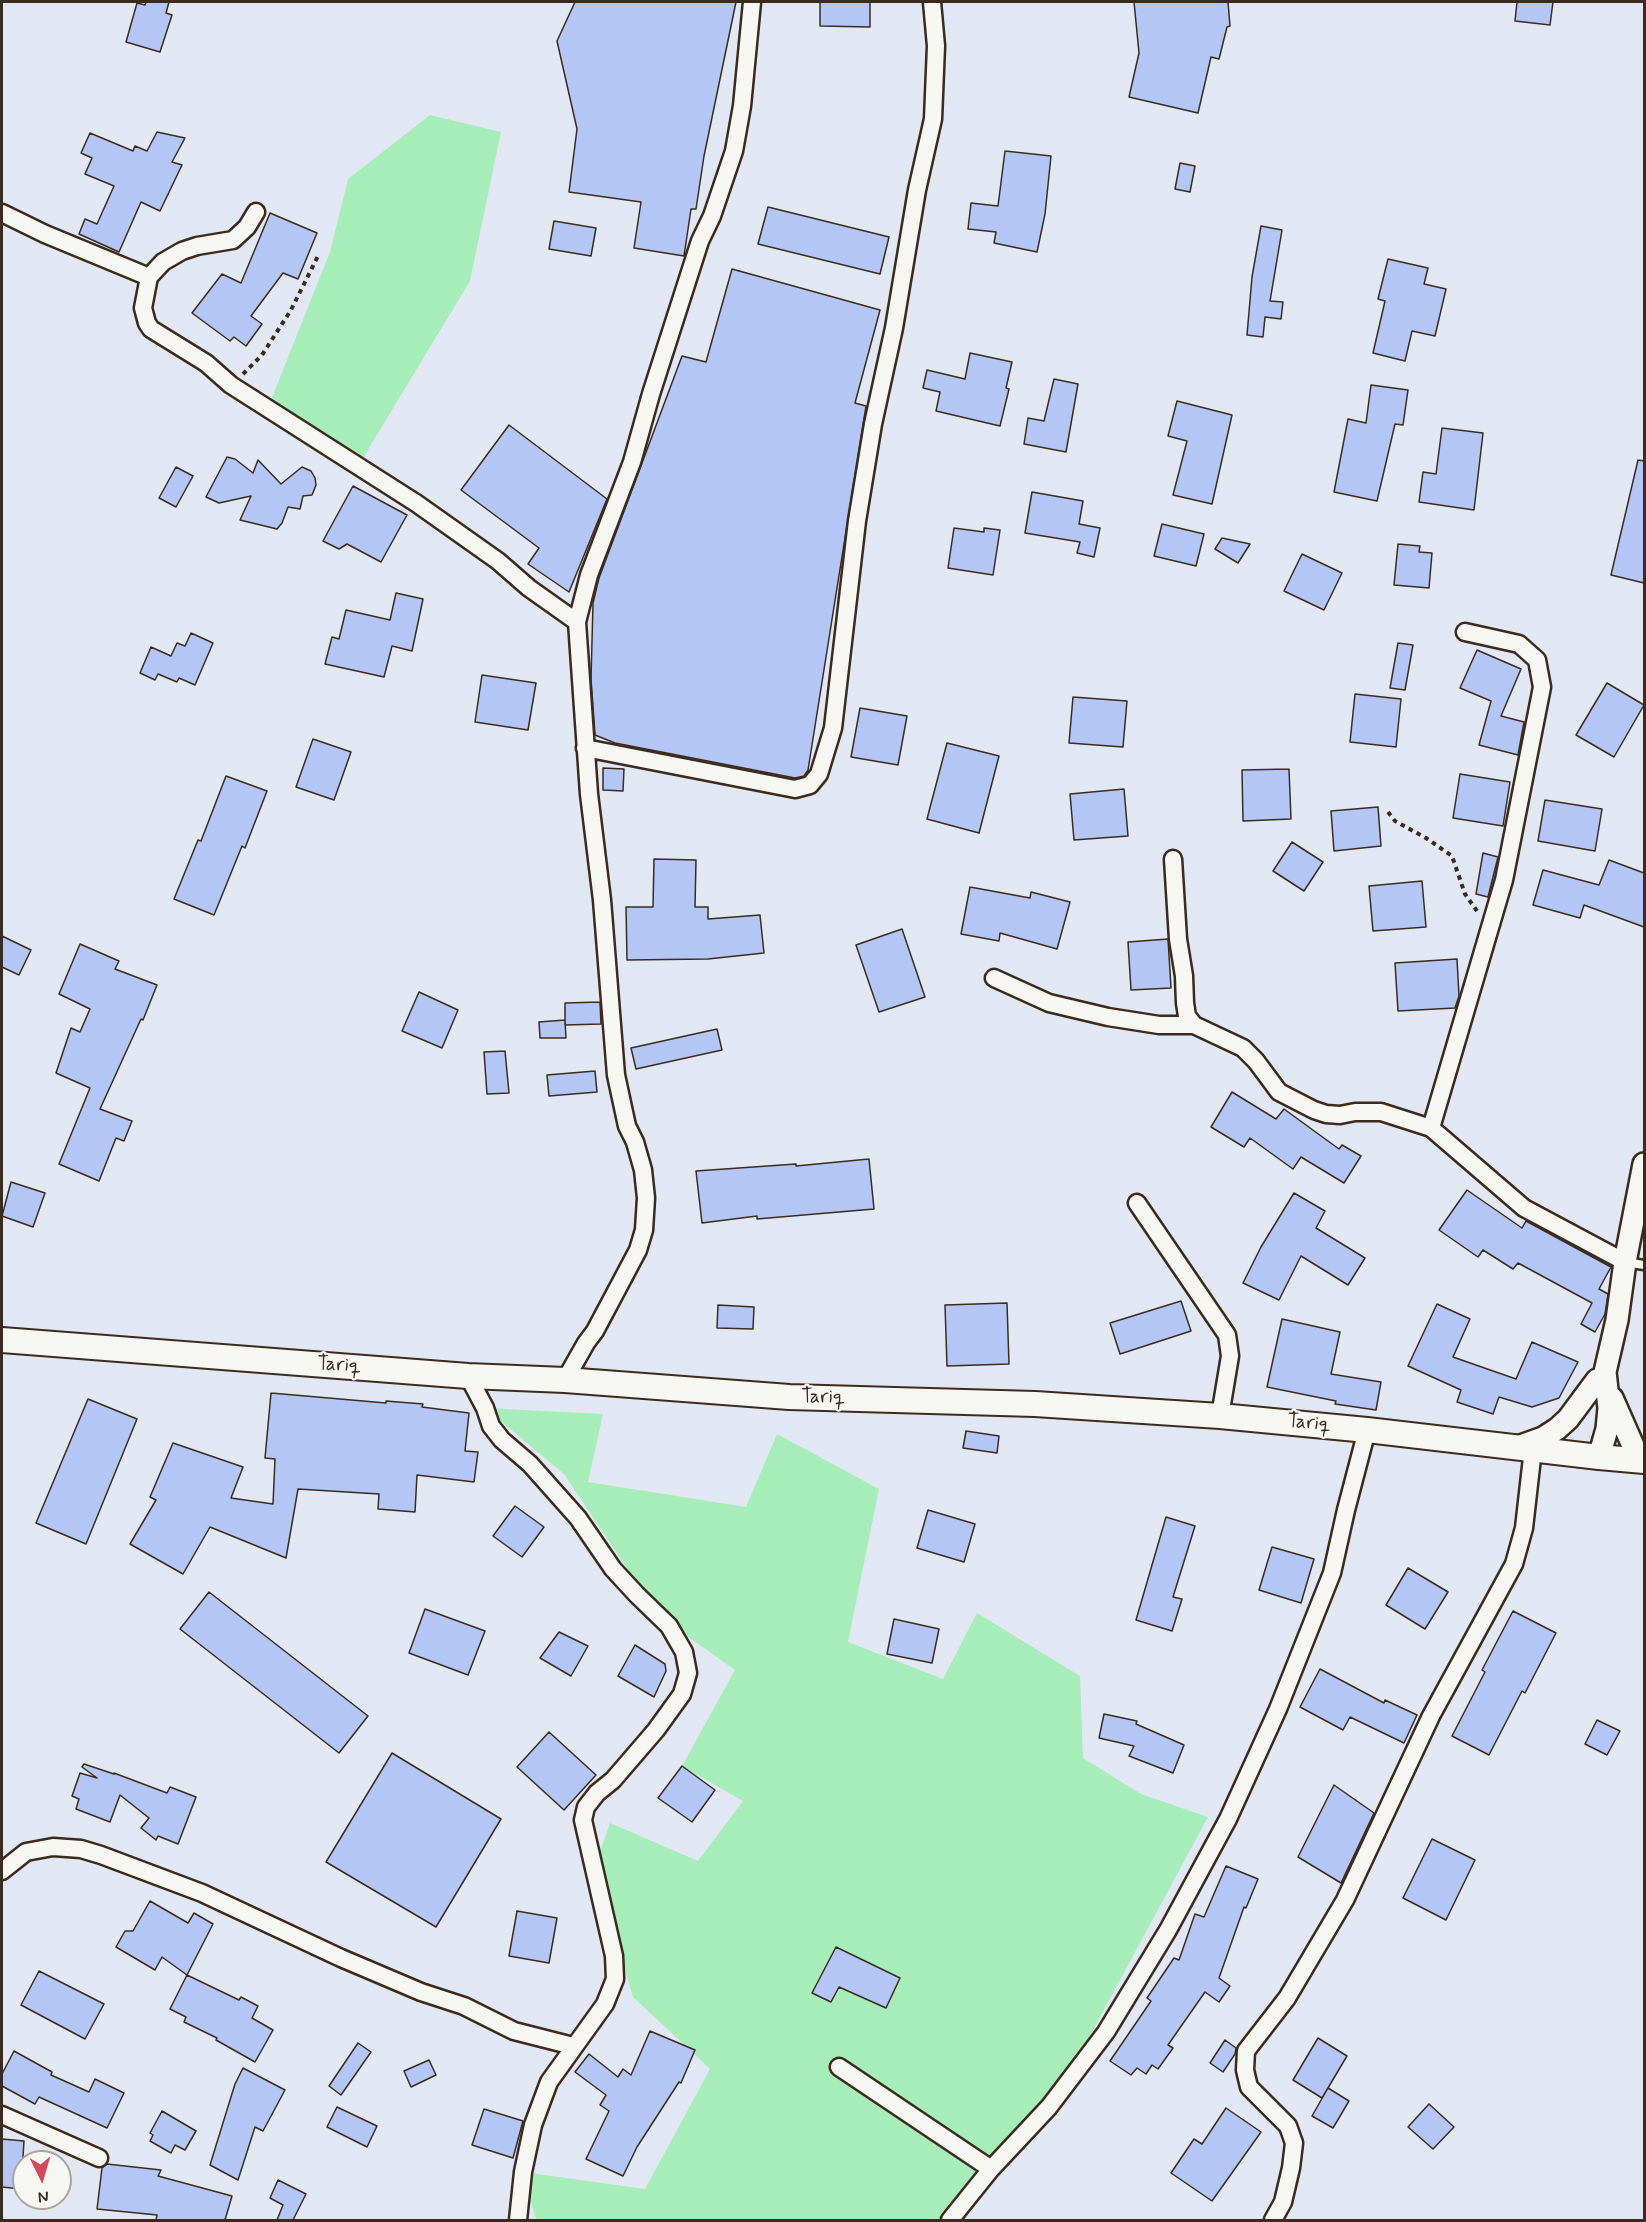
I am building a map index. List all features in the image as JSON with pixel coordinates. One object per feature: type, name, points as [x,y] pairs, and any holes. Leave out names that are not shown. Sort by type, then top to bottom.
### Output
[{"type":"main road","name":"Tariq","points":[[2,1340],[468,1376],[565,1380],[789,1397],[1035,1404],[1220,1416],[1367,1430],[1566,1454],[1644,1459]]},
{"type":"street","points":[[565,1380],[595,1331],[638,1250],[644,1230],[646,1198],[643,1170],[635,1142],[627,1126],[616,1075],[602,900],[594,849],[585,748],[577,622],[589,574],[632,462],[651,394],[700,241],[712,216],[734,151],[742,106],[752,2]]},
{"type":"street","points":[[585,748],[795,789],[810,785],[819,774],[833,728],[857,521],[873,424],[894,328],[917,190],[933,119],[936,46],[932,2]]},
{"type":"street","points":[[256,212],[247,227],[233,240],[182,251],[163,262],[149,277],[143,308],[144,316],[151,329],[206,363],[231,385],[424,509],[498,561],[529,588],[577,622]]},
{"type":"street","points":[[2,213],[45,234],[149,277]]},
{"type":"street","points":[[1431,1128],[1504,880],[1542,687],[1537,660],[1519,644],[1465,632]]},
{"type":"street","points":[[1173,859],[1185,1003],[1187,1016],[1194,1025]]},
{"type":"street","points":[[994,978],[1059,1006],[1160,1025],[1194,1025],[1243,1048],[1256,1061],[1279,1092],[1314,1110],[1340,1115],[1355,1112],[1381,1112],[1431,1128],[1524,1208],[1635,1264]]},
{"type":"street","points":[[1599,1457],[1607,1429],[1609,1408],[1603,1380],[1617,1320],[1635,1264],[1644,1164]]},
{"type":"street","points":[[1137,1203],[1227,1335],[1230,1356],[1220,1416]]},
{"type":"street","points":[[468,1376],[496,1433],[530,1464],[578,1518],[613,1569],[669,1626],[684,1652],[688,1673],[682,1694],[649,1739],[586,1807],[583,1820],[614,1956],[615,1979],[605,2004],[549,2082],[533,2125],[523,2172],[518,2220]]},
{"type":"street","points":[[1273,2220],[1282,2202],[1291,2168],[1294,2143],[1288,2126],[1249,2087],[1245,2070],[1245,2051],[1287,1998],[1345,1900],[1431,1716],[1514,1564],[1524,1528],[1526,1448],[1557,1429],[1603,1380]]},
{"type":"street","points":[[1566,1454],[1570,1435],[1584,1404],[1603,1380]]},
{"type":"street","points":[[1603,1380],[1625,1431],[1634,1448],[1644,1459]]},
{"type":"street","points":[[950,2220],[991,2169],[1049,2107],[1106,2032],[1168,1930],[1228,1820],[1278,1709],[1332,1572],[1367,1430]]},
{"type":"street","points":[[2,1871],[26,1852],[53,1847],[101,1854],[202,1893],[341,1958],[421,1992],[464,2006],[514,2031],[573,2046]]},
{"type":"street","points":[[839,2067],[991,2169]]},
{"type":"street","points":[[2,2115],[99,2158]]},
{"type":"path","points":[[231,385],[262,355],[291,310],[320,254]]},
{"type":"path","points":[[1388,812],[1395,821],[1452,856],[1465,894],[1478,912],[1489,934]]},
{"type":"green space","points":[[430,115],[501,132],[470,281],[363,458],[271,400],[330,252],[348,179]]},
{"type":"green space","points":[[485,1408],[603,1414],[588,1482],[746,1507],[777,1434],[879,1489],[848,1642],[943,1679],[977,1613],[1080,1676],[1083,1758],[1141,1794],[1208,1817],[1059,2093],[943,2220],[536,2220],[523,2172],[645,2189],[710,2069],[633,1997],[594,1869],[610,1823],[698,1861],[743,1801],[682,1766],[735,1670],[659,1616],[564,1474]]},
{"type":"building","points":[[146,2],[169,2],[166,13],[172,15],[160,52],[126,42],[137,3],[145,5]]},
{"type":"building","points":[[575,2],[736,2],[704,156],[696,209],[691,209],[684,256],[634,248],[641,202],[569,192],[577,129],[557,41]]},
{"type":"building","points":[[820,2],[870,2],[870,27],[820,26]]},
{"type":"building","points":[[1134,2],[1228,2],[1230,26],[1227,27],[1219,59],[1211,57],[1198,113],[1129,97],[1139,53]]},
{"type":"building","points":[[1517,2],[1553,2],[1550,25],[1515,21]]},
{"type":"building","points":[[157,132],[185,138],[172,162],[182,165],[160,211],[141,202],[119,252],[79,234],[85,219],[97,224],[114,186],[85,174],[92,158],[81,153],[90,133],[133,151],[135,146],[147,151]]},
{"type":"building","points":[[1005,151],[1051,156],[1045,214],[1037,252],[994,243],[996,232],[968,229],[971,203],[998,206]]},
{"type":"building","points":[[1180,163],[1195,166],[1190,192],[1175,189]]},
{"type":"building","points":[[768,207],[889,237],[880,274],[758,244]]},
{"type":"building","points":[[270,213],[317,233],[298,279],[283,273],[251,316],[262,324],[246,346],[234,337],[230,341],[192,313],[222,274],[241,283]]},
{"type":"building","points":[[554,221],[596,228],[591,256],[549,249]]},
{"type":"building","points":[[1261,226],[1282,230],[1270,301],[1283,302],[1281,319],[1265,317],[1263,337],[1247,335],[1252,277]]},
{"type":"building","points":[[1388,259],[1428,268],[1424,284],[1446,289],[1435,336],[1412,331],[1405,361],[1373,353],[1385,301],[1378,299]]},
{"type":"building","points":[[732,269],[880,310],[855,403],[866,406],[808,770],[804,776],[795,778],[615,743],[595,735],[591,679],[593,603],[599,578],[682,356],[706,362]]},
{"type":"building","points":[[970,353],[1012,362],[1006,388],[1009,389],[1000,426],[936,411],[940,392],[923,388],[927,370],[965,379]]},
{"type":"building","points":[[1054,379],[1078,384],[1066,452],[1024,444],[1028,418],[1044,421]]},
{"type":"building","points":[[1371,385],[1408,390],[1403,425],[1395,424],[1377,501],[1334,492],[1348,419],[1366,423]]},
{"type":"building","points":[[1177,401],[1232,415],[1212,504],[1173,495],[1187,441],[1168,436]]},
{"type":"building","points":[[509,425],[607,499],[569,592],[528,564],[539,548],[461,490]]},
{"type":"building","points":[[1442,428],[1483,433],[1474,510],[1419,502],[1423,472],[1436,474]]},
{"type":"building","points":[[227,457],[235,459],[253,473],[258,460],[281,484],[302,467],[311,471],[316,485],[312,495],[303,496],[300,509],[288,507],[277,529],[240,520],[251,496],[219,503],[206,497]]},
{"type":"building","points":[[1638,460],[1644,461],[1644,583],[1611,575]]},
{"type":"building","points":[[176,467],[193,476],[176,507],[159,498]]},
{"type":"building","points":[[353,486],[407,515],[381,562],[347,544],[339,549],[323,541]]},
{"type":"building","points":[[1032,492],[1083,501],[1079,524],[1100,528],[1094,557],[1077,553],[1080,542],[1025,533]]},
{"type":"building","points":[[1162,524],[1204,534],[1196,566],[1154,556]]},
{"type":"building","points":[[954,528],[984,532],[984,528],[1000,530],[993,575],[948,568]]},
{"type":"building","points":[[1222,538],[1250,544],[1238,563],[1215,549]]},
{"type":"building","points":[[1398,544],[1420,546],[1419,552],[1432,553],[1429,588],[1394,585]]},
{"type":"building","points":[[1302,554],[1342,573],[1324,610],[1284,591]]},
{"type":"building","points":[[396,593],[423,599],[412,651],[392,646],[384,677],[325,664],[332,637],[339,639],[346,610],[390,620]]},
{"type":"building","points":[[191,633],[213,643],[195,685],[179,678],[177,682],[158,674],[155,680],[140,673],[151,647],[171,656],[177,643],[185,646]]},
{"type":"building","points":[[1398,643],[1413,645],[1405,690],[1390,688]]},
{"type":"building","points":[[1477,650],[1521,669],[1501,716],[1524,722],[1518,755],[1479,745],[1491,701],[1460,688]]},
{"type":"building","points":[[482,675],[536,683],[528,730],[475,722]]},
{"type":"building","points":[[1607,683],[1644,705],[1614,757],[1576,735]]},
{"type":"building","points":[[1355,694],[1401,699],[1396,747],[1350,742]]},
{"type":"building","points":[[1073,697],[1127,701],[1123,747],[1069,743]]},
{"type":"building","points":[[860,708],[907,716],[898,765],[851,757]]},
{"type":"building","points":[[313,739],[351,752],[334,800],[296,787]]},
{"type":"building","points":[[947,743],[999,756],[979,833],[927,819]]},
{"type":"building","points":[[603,768],[624,769],[623,791],[603,790]]},
{"type":"building","points":[[1289,769],[1291,819],[1243,821],[1242,770]]},
{"type":"building","points":[[1460,774],[1510,782],[1503,826],[1453,818]]},
{"type":"building","points":[[226,776],[267,791],[245,848],[242,846],[214,915],[174,899],[198,840],[201,841]]},
{"type":"building","points":[[1124,789],[1128,836],[1074,840],[1070,794]]},
{"type":"building","points":[[1545,800],[1602,809],[1595,851],[1538,841]]},
{"type":"building","points":[[1378,807],[1381,846],[1334,851],[1331,811]]},
{"type":"building","points":[[1292,842],[1323,862],[1304,891],[1273,871]]},
{"type":"building","points":[[1483,853],[1498,857],[1488,897],[1476,894]]},
{"type":"building","points":[[654,859],[696,860],[695,907],[708,907],[708,919],[760,915],[764,953],[708,959],[627,960],[626,907],[653,907]]},
{"type":"building","points":[[1609,860],[1644,873],[1644,927],[1584,905],[1580,918],[1533,905],[1543,870],[1599,885]]},
{"type":"building","points":[[1422,881],[1426,927],[1373,931],[1369,886]]},
{"type":"building","points":[[970,887],[1030,898],[1031,892],[1070,902],[1057,949],[1000,933],[999,941],[961,934]]},
{"type":"building","points":[[902,929],[925,997],[879,1012],[856,945]]},
{"type":"building","points":[[2,936],[31,950],[19,975],[2,967]]},
{"type":"building","points":[[1168,939],[1171,988],[1131,990],[1128,942]]},
{"type":"building","points":[[80,944],[119,961],[115,969],[157,985],[143,1020],[141,1019],[100,1109],[132,1121],[124,1141],[116,1138],[99,1181],[59,1164],[90,1088],[56,1073],[71,1028],[80,1032],[90,1009],[59,994]]},
{"type":"building","points":[[1457,959],[1459,996],[1455,1008],[1398,1011],[1395,963]]},
{"type":"building","points":[[419,992],[458,1010],[442,1048],[402,1031]]},
{"type":"building","points":[[600,1002],[601,1024],[565,1025],[565,1003]]},
{"type":"building","points":[[565,1020],[566,1038],[540,1038],[539,1022]]},
{"type":"building","points":[[717,1029],[722,1050],[636,1069],[631,1048]]},
{"type":"building","points":[[505,1051],[509,1093],[487,1094],[484,1052]]},
{"type":"building","points":[[595,1071],[597,1092],[549,1096],[547,1075]]},
{"type":"building","points":[[1232,1092],[1276,1119],[1284,1109],[1339,1149],[1342,1145],[1361,1156],[1344,1183],[1301,1157],[1293,1169],[1250,1138],[1244,1147],[1211,1127]]},
{"type":"building","points":[[869,1159],[874,1209],[757,1219],[757,1216],[702,1223],[696,1171],[796,1164],[796,1166]]},
{"type":"building","points":[[11,1182],[45,1193],[33,1227],[2,1216]]},
{"type":"building","points":[[1467,1190],[1522,1228],[1526,1221],[1611,1267],[1599,1289],[1608,1294],[1605,1314],[1595,1332],[1581,1324],[1592,1303],[1518,1263],[1513,1269],[1483,1250],[1478,1257],[1439,1230]]},
{"type":"building","points":[[1294,1193],[1325,1211],[1316,1228],[1365,1258],[1348,1285],[1301,1256],[1279,1300],[1243,1283],[1261,1247]]},
{"type":"building","points":[[1181,1301],[1191,1331],[1120,1354],[1110,1323]]},
{"type":"building","points":[[1007,1303],[1009,1364],[947,1366],[945,1305]]},
{"type":"building","points":[[1437,1304],[1470,1319],[1453,1357],[1516,1379],[1532,1342],[1578,1362],[1559,1398],[1532,1407],[1499,1397],[1493,1414],[1457,1402],[1461,1390],[1408,1366]]},
{"type":"building","points":[[718,1305],[754,1307],[753,1329],[717,1328]]},
{"type":"building","points":[[1282,1319],[1340,1332],[1331,1374],[1381,1382],[1376,1410],[1335,1404],[1336,1401],[1267,1387]]},
{"type":"building","points":[[271,1393],[423,1404],[422,1407],[469,1413],[465,1451],[478,1452],[474,1482],[417,1475],[415,1512],[378,1509],[379,1494],[298,1489],[286,1558],[210,1527],[183,1574],[130,1544],[156,1500],[150,1497],[173,1443],[243,1467],[231,1498],[273,1504],[275,1459],[265,1458]]},
{"type":"building","points":[[88,1399],[137,1419],[86,1544],[36,1523]]},
{"type":"building","points":[[966,1431],[999,1436],[997,1453],[963,1448]]},
{"type":"building","points":[[515,1506],[544,1527],[522,1557],[493,1536]]},
{"type":"building","points":[[928,1510],[975,1524],[964,1562],[917,1548]]},
{"type":"building","points":[[1166,1517],[1195,1526],[1173,1597],[1182,1599],[1172,1631],[1136,1620]]},
{"type":"building","points":[[1272,1547],[1314,1559],[1301,1603],[1259,1590]]},
{"type":"building","points":[[1408,1568],[1448,1592],[1425,1629],[1386,1605]]},
{"type":"building","points":[[209,1592],[368,1716],[339,1753],[180,1629]]},
{"type":"building","points":[[425,1609],[485,1631],[468,1675],[409,1653]]},
{"type":"building","points":[[1513,1611],[1556,1633],[1525,1693],[1522,1691],[1489,1755],[1452,1736],[1485,1672],[1482,1670]]},
{"type":"building","points":[[894,1619],[939,1629],[932,1663],[887,1654]]},
{"type":"building","points":[[559,1632],[588,1646],[571,1676],[540,1658]]},
{"type":"building","points":[[635,1645],[665,1664],[666,1671],[654,1697],[618,1676]]},
{"type":"building","points":[[1320,1669],[1384,1703],[1385,1700],[1417,1715],[1404,1743],[1350,1717],[1343,1730],[1300,1707]]},
{"type":"building","points":[[1104,1714],[1137,1721],[1136,1724],[1184,1745],[1173,1773],[1129,1756],[1134,1746],[1099,1738]]},
{"type":"building","points":[[1597,1720],[1620,1731],[1607,1755],[1585,1744]]},
{"type":"building","points":[[549,1732],[596,1775],[564,1810],[517,1767]]},
{"type":"building","points":[[392,1753],[501,1819],[436,1927],[326,1862]]},
{"type":"building","points":[[84,1764],[167,1793],[170,1787],[196,1797],[178,1844],[158,1836],[156,1840],[141,1828],[149,1818],[120,1795],[110,1822],[76,1809],[79,1799],[72,1796],[80,1773],[97,1778],[82,1767]]},
{"type":"building","points":[[682,1766],[715,1790],[692,1822],[658,1798]]},
{"type":"building","points":[[1334,1785],[1374,1813],[1341,1883],[1298,1857]]},
{"type":"building","points":[[1432,1839],[1475,1860],[1446,1920],[1403,1898]]},
{"type":"building","points":[[1226,1866],[1258,1879],[1246,1908],[1244,1907],[1219,1978],[1230,1986],[1219,2002],[1205,1992],[1168,2045],[1173,2048],[1158,2069],[1152,2065],[1146,2074],[1137,2068],[1131,2075],[1110,2061],[1151,2001],[1147,1998],[1174,1958],[1179,1960],[1195,1914],[1204,1917]]},
{"type":"building","points":[[150,1901],[188,1923],[194,1913],[213,1924],[187,1975],[162,1957],[155,1970],[116,1947],[125,1931],[133,1931]]},
{"type":"building","points":[[517,1911],[557,1918],[549,1963],[509,1956]]},
{"type":"building","points":[[836,1947],[900,1978],[886,2008],[839,1987],[831,2002],[812,1993]]},
{"type":"building","points":[[39,1971],[104,2004],[85,2039],[21,2005]]},
{"type":"building","points":[[187,1975],[239,2000],[241,1997],[258,2006],[252,2018],[273,2030],[255,2062],[216,2040],[217,2038],[184,2022],[186,2017],[170,2009]]},
{"type":"building","points":[[650,2031],[695,2050],[681,2083],[679,2082],[637,2147],[623,2176],[586,2159],[609,2111],[600,2105],[606,2095],[575,2072],[589,2054],[618,2077],[623,2069],[631,2075]]},
{"type":"building","points":[[1318,2038],[1347,2056],[1322,2098],[1293,2080]]},
{"type":"building","points":[[1225,2040],[1236,2048],[1235,2054],[1223,2072],[1210,2063]]},
{"type":"building","points":[[358,2043],[371,2052],[341,2095],[329,2086]]},
{"type":"building","points":[[14,2051],[52,2072],[51,2075],[89,2092],[95,2079],[124,2093],[107,2128],[39,2097],[35,2104],[2,2086],[2,2074]]},
{"type":"building","points":[[429,2060],[436,2075],[411,2087],[404,2071]]},
{"type":"building","points":[[243,2068],[285,2090],[263,2131],[255,2127],[238,2180],[210,2165],[235,2084]]},
{"type":"building","points":[[1328,2088],[1349,2101],[1333,2128],[1312,2116]]},
{"type":"building","points":[[1429,2104],[1454,2127],[1433,2149],[1408,2127]]},
{"type":"building","points":[[337,2107],[377,2126],[367,2147],[327,2127]]},
{"type":"building","points":[[1226,2108],[1261,2132],[1212,2201],[1171,2173],[1194,2139],[1202,2144]]},
{"type":"building","points":[[484,2109],[523,2121],[513,2158],[472,2145]]},
{"type":"building","points":[[162,2111],[196,2131],[185,2150],[175,2145],[171,2153],[150,2141],[153,2135],[150,2133]]},
{"type":"building","points":[[2,2139],[24,2141],[23,2150],[12,2150],[12,2188],[2,2187]]},
{"type":"building","points":[[107,2164],[161,2170],[158,2176],[232,2196],[225,2220],[156,2220],[157,2215],[97,2209],[102,2168]]},
{"type":"building","points":[[278,2180],[306,2194],[293,2220],[277,2220],[283,2205],[270,2198]]}]
